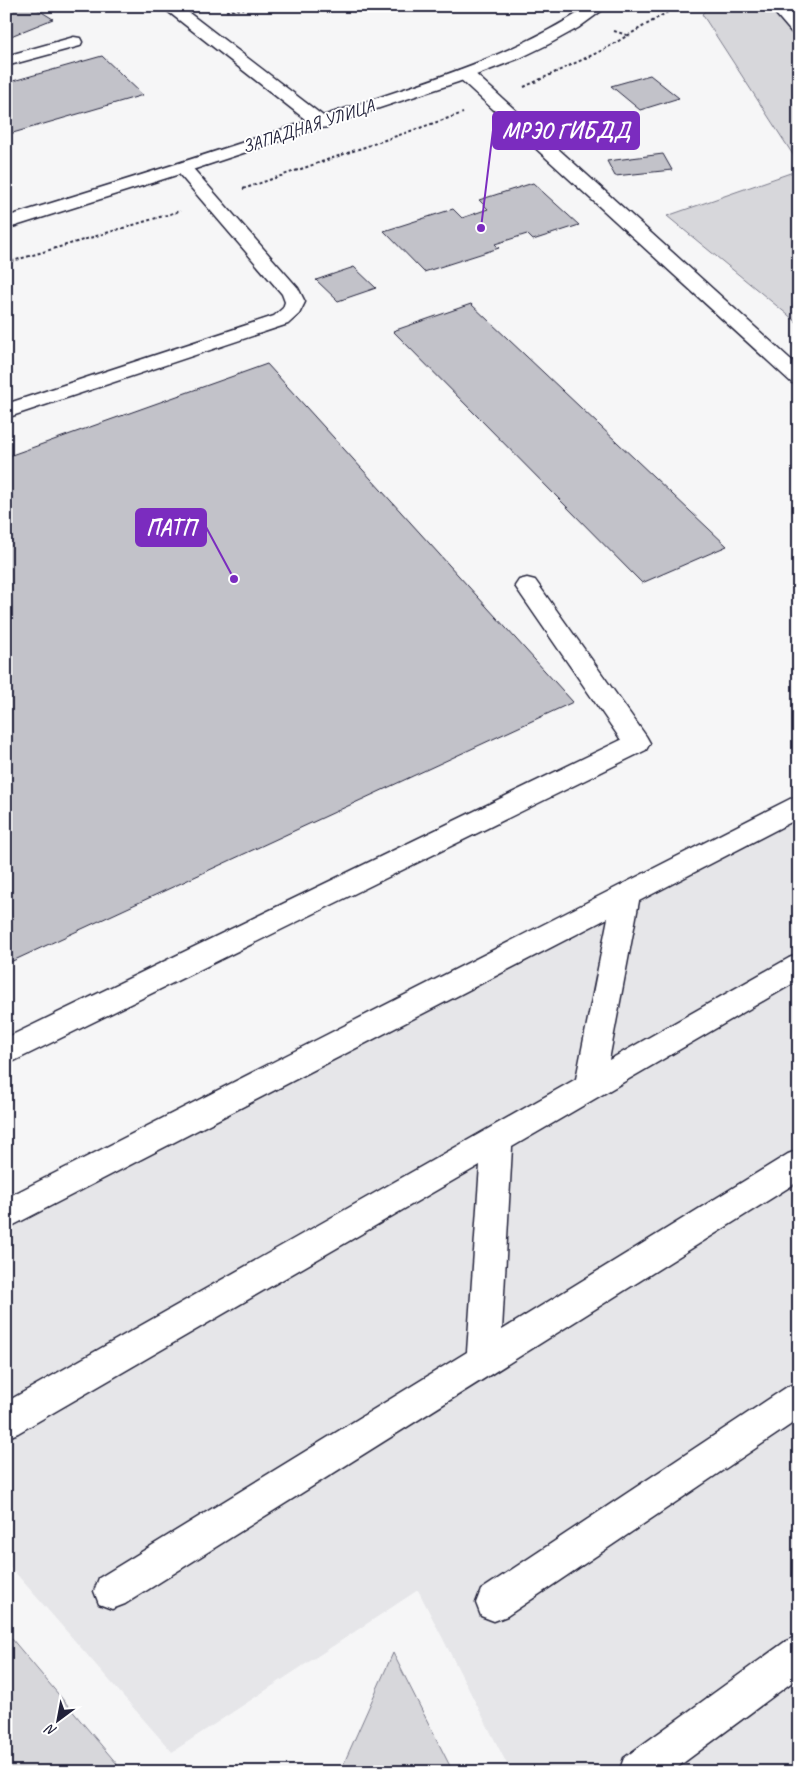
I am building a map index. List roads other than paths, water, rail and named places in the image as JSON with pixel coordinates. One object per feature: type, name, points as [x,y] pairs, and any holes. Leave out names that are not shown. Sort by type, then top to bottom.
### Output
[{"type":"street","points":[[169,6],[321,123]]},
{"type":"street","name":"ЗАПАДНАЯ УЛИЦА","points":[[6,223],[183,168],[465,74],[522,51],[582,20],[600,6]]},
{"type":"street","points":[[777,6],[799,31]]},
{"type":"street","points":[[6,61],[74,42]]},
{"type":"street","points":[[465,74],[799,378]]},
{"type":"street","points":[[6,411],[281,320],[292,310],[296,302],[291,292],[183,168]]},
{"type":"street","points":[[6,1052],[637,743],[527,586]]},
{"type":"street","points":[[6,1214],[799,806]]},
{"type":"street","points":[[589,1086],[626,895]]},
{"type":"street","points":[[6,1421],[799,966]]},
{"type":"street","points":[[483,1361],[497,1139]]},
{"type":"street","points":[[112,1591],[799,1164]]},
{"type":"street","points":[[494,1603],[799,1399]]},
{"type":"street","points":[[638,1772],[799,1654]]},
{"type":"place","name":"МРЭО ГИБДД","points":[[481,228]]},
{"type":"place","name":"ПАТП","points":[[234,579]]}]
